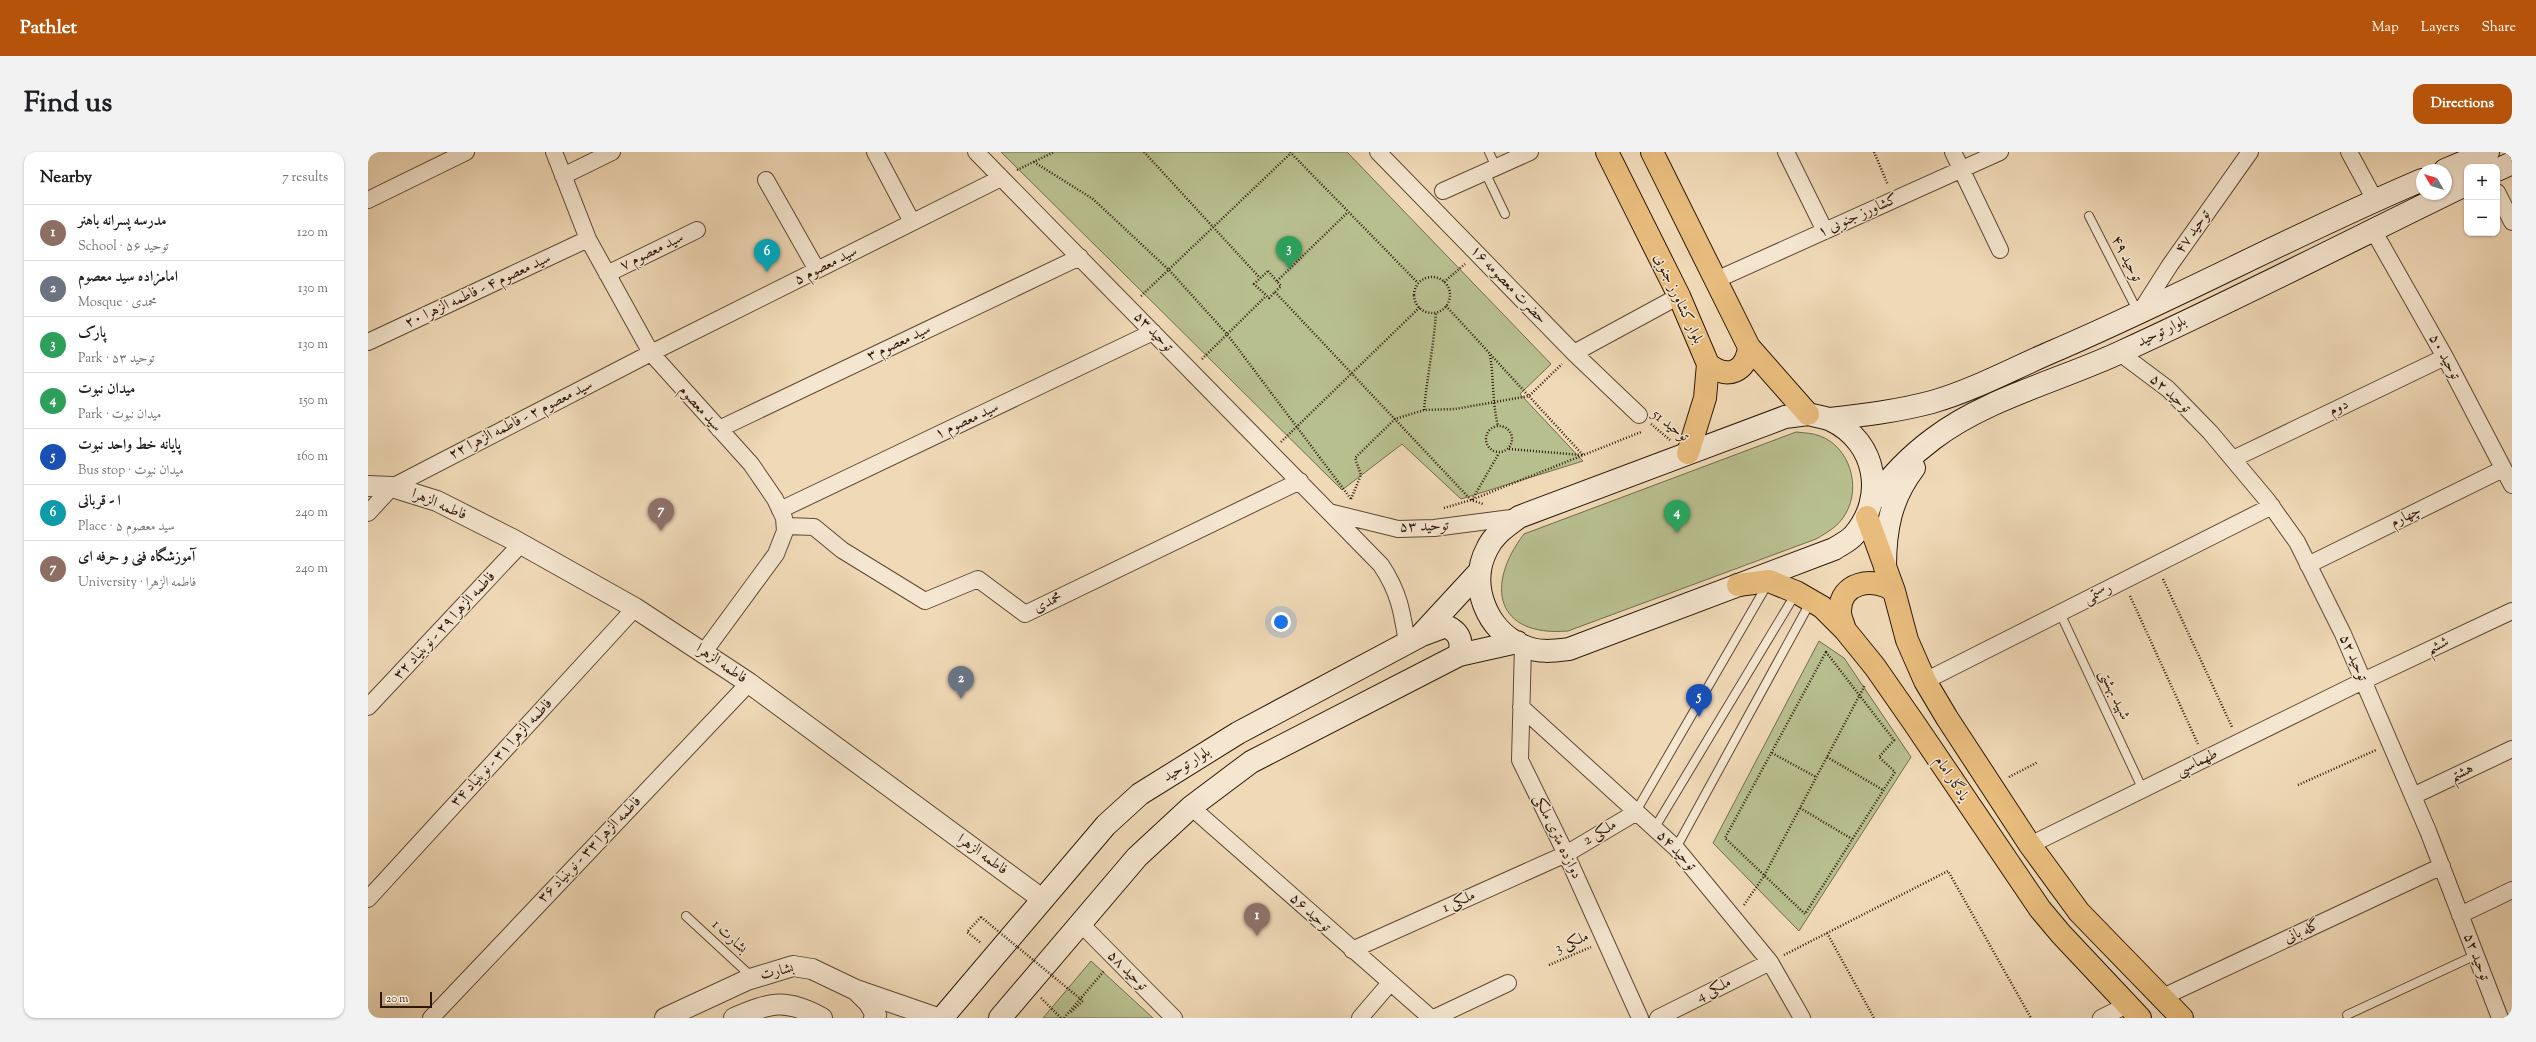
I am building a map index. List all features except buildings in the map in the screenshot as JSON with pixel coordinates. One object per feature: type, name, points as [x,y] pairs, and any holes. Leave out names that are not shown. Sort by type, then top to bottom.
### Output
[{"type":"main road","name":"بلوار کشاورز جنوبی","points":[[1607,152],[1679,296],[1708,364],[1705,398],[1688,453]]},
{"type":"main road","points":[[1652,152],[1749,347],[1808,414]]},
{"type":"main road","points":[[2452,168],[2488,157],[2512,163]]},
{"type":"main road","name":"بلوار توحید","points":[[1830,419],[1900,410],[1934,401],[2139,314],[2375,200],[2416,183]]},
{"type":"main road","name":"بلوار توحید","points":[[1520,644],[1546,651],[1569,649],[1834,549],[1853,536],[1891,477],[1932,440],[1967,419],[2013,396],[2120,353],[2464,185]]},
{"type":"main road","points":[[1708,364],[1718,371],[1729,373],[1740,368],[1748,359],[1749,347]]},
{"type":"main road","points":[[1520,644],[1503,634],[1489,616],[1480,594],[1480,571],[1487,549],[1501,530],[1520,517],[1784,417],[1808,414],[1830,419],[1850,432],[1865,450],[1873,471],[1870,508]]},
{"type":"main road","points":[[1886,568],[1887,524],[1896,496],[1922,457],[1967,419]]},
{"type":"main road","name":"یادگار امام","points":[[1870,508],[1907,640],[1925,681],[2030,845],[2079,912],[2182,1018]]},
{"type":"main road","name":"بلوار توحید","points":[[942,1018],[1106,825],[1140,794],[1238,733],[1414,639],[1480,571]]},
{"type":"main road","name":"یادگار امام","points":[[1738,585],[1769,581],[1804,596],[1822,608],[1845,630],[1875,667],[2040,909],[2134,1011]]},
{"type":"main road","points":[[1845,630],[1840,612],[1841,604],[1852,588],[1870,581],[1887,586],[1894,591]]},
{"type":"main road","points":[[1414,639],[1446,626],[1453,629],[1460,636],[1462,646],[1459,655]]},
{"type":"main road","points":[[1000,1018],[1137,857],[1191,807],[1251,762],[1459,655],[1520,644]]},
{"type":"street","points":[[368,200],[466,152]]},
{"type":"street","name":"سید معصوم","points":[[554,152],[588,239],[651,353],[758,474],[780,510],[786,526]]},
{"type":"street","points":[[563,176],[612,152]]},
{"type":"street","points":[[875,152],[912,222]]},
{"type":"street","name":"توحید ۵۳","points":[[976,152],[1381,565],[1394,584],[1401,608],[1414,639]]},
{"type":"street","name":"حضرت معصومه ۱۶","points":[[1378,152],[1574,353],[1639,415]]},
{"type":"street","points":[[1443,191],[1530,152]]},
{"type":"street","points":[[1786,152],[1825,231]]},
{"type":"street","points":[[1953,152],[2000,250]]},
{"type":"street","name":"کشاورز جنوبی ۱","points":[[1716,280],[2000,152]]},
{"type":"street","name":"توحید ۴۷","points":[[2139,314],[2170,265],[2250,152]]},
{"type":"street","points":[[2349,152],[2375,200]]},
{"type":"street","name":"سید معصوم ۵","points":[[651,353],[1001,178]]},
{"type":"street","points":[[766,180],[817,270]]},
{"type":"street","points":[[2500,198],[2512,222]]},
{"type":"street","name":"سید معصوم ۷","points":[[607,274],[697,230]]},
{"type":"street","name":"توحید ۵۰","points":[[2373,230],[2445,357],[2512,485]]},
{"type":"street","name":"سید معصوم ۴ - فاطمه الزهرا ۲۰","points":[[368,342],[588,239]]},
{"type":"street","name":"سید معصوم ۳","points":[[718,429],[1080,257]]},
{"type":"street","points":[[1574,353],[1679,296]]},
{"type":"street","name":"سید معصوم ۱","points":[[780,510],[1153,332]]},
{"type":"street","name":"سید معصوم ۲ - فاطمه الزهرا ۲۲","points":[[368,513],[392,487],[651,353]]},
{"type":"street","name":"توحید ۵۲","points":[[2120,353],[2168,389],[2210,432],[2272,506],[2297,542],[2343,634],[2413,796],[2442,866],[2500,1018]]},
{"type":"street","name":"دوم","points":[[2233,459],[2445,357]]},
{"type":"street","name":"چهارم","points":[[2308,565],[2503,469]]},
{"type":"street","name":"محمدی","points":[[786,526],[814,527],[842,550],[925,601],[978,579],[1025,614],[1300,481]]},
{"type":"street","name":"فاطمه الزهرا","points":[[368,486],[392,487],[437,501],[521,544],[636,608],[749,683],[1042,900]]},
{"type":"street","name":"رستمی","points":[[1925,681],[2272,506]]},
{"type":"street","name":"توحید ۵۳","points":[[1330,512],[1398,529],[1434,528],[1520,517]]},
{"type":"street","points":[[704,652],[772,560],[781,542],[786,526]]},
{"type":"street","name":"فاطمه الزهرا ۲۹ - نوبنیاد ۳۲","points":[[368,707],[521,544]]},
{"type":"street","name":"فاطمه الزهرا ۳۱ - نوبنیاد ۳۴","points":[[368,899],[636,608]]},
{"type":"street","name":"ششم","points":[[2363,681],[2512,611]]},
{"type":"street","name":"دوازده متری ملکی","points":[[1520,644],[1522,707],[1520,760],[1566,854],[1640,1018]]},
{"type":"street","name":"طهماسبی","points":[[2030,845],[2363,681]]},
{"type":"street","name":"فاطمه الزهرا ۳۳ - نوبنیاد ۳۶","points":[[431,1018],[749,683]]},
{"type":"street","name":"توحید ۵۴","points":[[1522,707],[1676,848],[1770,962],[1802,1018]]},
{"type":"street","name":"هشتم","points":[[2413,796],[2512,749]]},
{"type":"street","name":"توحید ۵۶","points":[[1191,807],[1430,1018]]},
{"type":"street","name":"ملکی 2","points":[[1566,854],[1635,812]]},
{"type":"street","name":"ملکی 1","points":[[1352,950],[1566,854]]},
{"type":"street","name":"گله بانی","points":[[2163,997],[2442,866]]},
{"type":"street","points":[[2460,915],[2512,890]]},
{"type":"street","name":"توحید ۵۸","points":[[1080,924],[1174,1018]]},
{"type":"street","name":"ملکی 4","points":[[1658,1018],[1770,962]]},
{"type":"street","name":"بشارت","points":[[665,1018],[753,978],[793,966],[812,970],[856,990],[937,1018]]},
{"type":"street","points":[[1360,1018],[1390,983]]},
{"type":"street","points":[[1434,1018],[1508,983]]},
{"type":"street","points":[[856,990],[869,1003],[876,1015],[874,1018]]},
{"type":"street","name":"بشارت","points":[[734,1018],[762,1006],[785,1004],[804,1008],[822,1018]]},
{"type":"street","points":[[2101,1018],[2134,1011]]},
{"type":"lane","points":[[1489,152],[1491,170],[1505,214]]},
{"type":"lane","name":"توحید ۴۹","points":[[2089,216],[2139,314]]},
{"type":"lane","points":[[1635,812],[1769,581]]},
{"type":"lane","points":[[1654,829],[1804,596]]},
{"type":"lane","points":[[1676,848],[1804,596]]},
{"type":"lane","name":"شهید بهشتی","points":[[2060,613],[2143,790]]},
{"type":"lane","name":"بشارت 1","points":[[686,916],[753,978]]},
{"type":"lane","points":[[2347,1015],[2476,955]]},
{"type":"path","points":[[1001,178],[1054,152]]},
{"type":"path","points":[[1144,152],[1260,278]]},
{"type":"path","points":[[1874,152],[1895,199]]},
{"type":"path","points":[[1129,307],[1214,228],[1291,153],[1418,283]]},
{"type":"path","points":[[1034,162],[1093,199],[1168,270],[1227,334],[1298,426],[1351,499],[1358,501]]},
{"type":"path","points":[[1277,281],[1348,212]]},
{"type":"path","points":[[1444,282],[1476,253]]},
{"type":"path","points":[[1268,271],[1281,286],[1269,298],[1254,284],[1260,278],[1268,271]]},
{"type":"path","points":[[1428,277],[1439,278],[1444,282],[1447,285],[1450,296],[1446,306],[1436,312],[1425,311],[1420,308],[1417,304],[1414,293],[1418,283],[1428,277]]},
{"type":"path","points":[[1275,292],[1471,500]]},
{"type":"path","points":[[1191,370],[1266,296]]},
{"type":"path","points":[[1446,306],[1583,455]]},
{"type":"path","points":[[1271,452],[1351,373],[1420,308]]},
{"type":"path","points":[[1424,410],[1426,379],[1434,345],[1436,312]]},
{"type":"path","points":[[1330,512],[1351,499],[1361,475],[1355,458],[1395,419],[1424,410],[1455,409],[1529,396],[1574,353]]},
{"type":"path","points":[[1490,354],[1494,374],[1492,402],[1498,426]]},
{"type":"path","name":"توحید 51","points":[[1639,415],[1688,453]]},
{"type":"path","points":[[1499,453],[1490,449],[1485,440],[1488,430],[1498,426],[1508,429],[1512,439],[1509,448]]},
{"type":"path","points":[[1443,509],[1471,500],[1654,427]]},
{"type":"path","points":[[1471,500],[1499,453],[1509,448],[1583,455]]},
{"type":"path","points":[[2156,564],[2238,742]]},
{"type":"path","points":[[2123,581],[2204,759]]},
{"type":"path","points":[[1826,652],[1894,740],[1879,757],[1895,772],[1882,790],[1805,914],[1725,838],[1772,753],[1826,652]]},
{"type":"path","points":[[1735,919],[1764,876],[1875,667]]},
{"type":"path","points":[[2298,785],[2390,743]]},
{"type":"path","points":[[1772,753],[1816,777]]},
{"type":"path","points":[[1827,756],[1882,790]]},
{"type":"path","points":[[1991,786],[2038,762]]},
{"type":"path","points":[[1800,808],[1852,839]]},
{"type":"path","points":[[1770,962],[1948,871],[2031,1018]]},
{"type":"path","points":[[967,932],[981,917],[1084,1001],[1064,1018]]},
{"type":"path","points":[[1827,933],[1874,1018]]},
{"type":"path","name":"ملکی 3","points":[[1549,965],[1605,940]]},
{"type":"path","points":[[1064,1018],[1115,958]]},
{"type":"path","points":[[1028,985],[1061,1018]]},
{"type":"green space","points":[[1001,152],[1347,152],[1551,364],[1520,394],[1583,461],[1461,499],[1402,444],[1342,490]]},
{"type":"green space","points":[[1796,432],[1817,435],[1830,441],[1839,449],[1850,469],[1852,492],[1846,513],[1837,525],[1816,539],[1568,631],[1544,631],[1525,626],[1512,616],[1504,604],[1502,589],[1504,572],[1512,553],[1524,534]]},
{"type":"green space","points":[[1819,641],[1844,658],[1911,757],[1799,931],[1713,843]]},
{"type":"green space","points":[[1091,961],[1153,1018],[1043,1018]]},
{"type":"place","name":"پارک","points":[[1289,269]]},
{"type":"place","name":"ا - قربانی","points":[[767,272]]},
{"type":"place","name":"آموزشگاه فنی و حرفه ای","points":[[661,531]]},
{"type":"place","name":"میدان نبوت","points":[[1677,533]]},
{"type":"place","name":"امامزاده سید معصوم","points":[[961,699]]},
{"type":"place","name":"پایانه خط واحد نبوت","points":[[1699,717]]},
{"type":"place","name":"مدرسه پسرانه باهنر","points":[[1257,936]]}]
